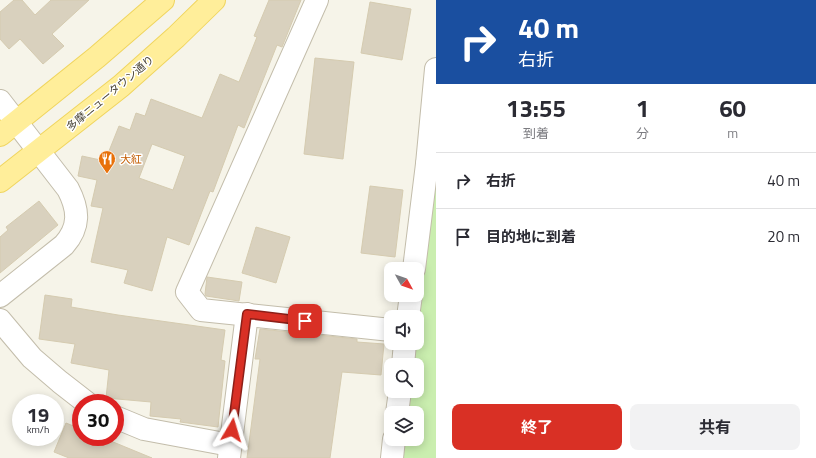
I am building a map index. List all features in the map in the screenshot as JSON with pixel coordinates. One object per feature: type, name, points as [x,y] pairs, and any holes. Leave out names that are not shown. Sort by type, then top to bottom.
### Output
[{"type":"main road","points":[[8,128],[97,57],[163,0]]},
{"type":"main road","name":"多摩ニュータウン通り","points":[[0,181],[121,86],[176,37],[214,0]]},
{"type":"street","points":[[317,0],[187,292],[201,310],[384,329]]},
{"type":"street","points":[[415,262],[432,164],[436,69]]},
{"type":"street","points":[[0,101],[8,128],[38,151],[68,189],[74,201],[76,216],[75,229],[64,245],[0,296]]},
{"type":"street","points":[[124,421],[144,429],[230,451],[247,314]]},
{"type":"street","points":[[0,320],[32,358],[75,394]]},
{"type":"street","points":[[392,458],[393,446]]},
{"type":"green space","points":[[436,176],[436,458],[398,458],[399,446],[424,446],[424,406],[404,406],[405,398],[424,398],[424,358],[410,358],[410,350],[424,350],[424,310],[417,310],[417,302],[424,302],[424,262],[420,262],[429,182]]},
{"type":"building","points":[[14,0],[22,0],[35,15],[51,0],[89,0],[52,34],[64,46],[43,64],[20,39],[9,49],[0,39],[0,12]]},
{"type":"building","points":[[269,0],[301,0],[282,47],[277,45],[244,128],[238,125],[213,192],[210,191],[189,245],[167,237],[152,291],[124,283],[128,270],[91,262],[103,208],[91,206],[97,180],[78,176],[82,156],[105,161],[119,126],[130,130],[136,113],[145,116],[151,99],[202,118],[220,74],[239,82],[257,37],[254,36]],"holes":[[[152,144],[185,156],[173,190],[139,178]]]},
{"type":"building","points":[[370,2],[411,9],[402,60],[361,53]]},
{"type":"building","points":[[315,58],[354,62],[343,159],[304,154]]},
{"type":"building","points":[[370,186],[403,190],[395,257],[361,253]]},
{"type":"building","points":[[39,201],[58,225],[0,273],[0,237],[8,230],[6,227]]},
{"type":"building","points":[[256,227],[290,237],[276,283],[242,273]]},
{"type":"building","points":[[207,277],[242,282],[239,301],[206,296]]},
{"type":"building","points":[[45,295],[72,299],[71,307],[225,330],[221,360],[225,361],[218,427],[180,422],[181,419],[150,416],[151,402],[124,400],[124,394],[106,394],[109,370],[71,363],[75,344],[39,339]]},
{"type":"building","points":[[260,329],[357,339],[357,342],[384,344],[381,375],[342,372],[330,458],[247,458],[260,359],[255,359]]},
{"type":"building","points":[[66,423],[72,425],[72,446],[123,446],[152,458],[69,458],[54,452],[56,446],[64,446],[64,428]]},
{"type":"place","name":"大紅","points":[[107,174]]},
{"type":"route","points":[[232,430],[247,314],[305,321]]}]
